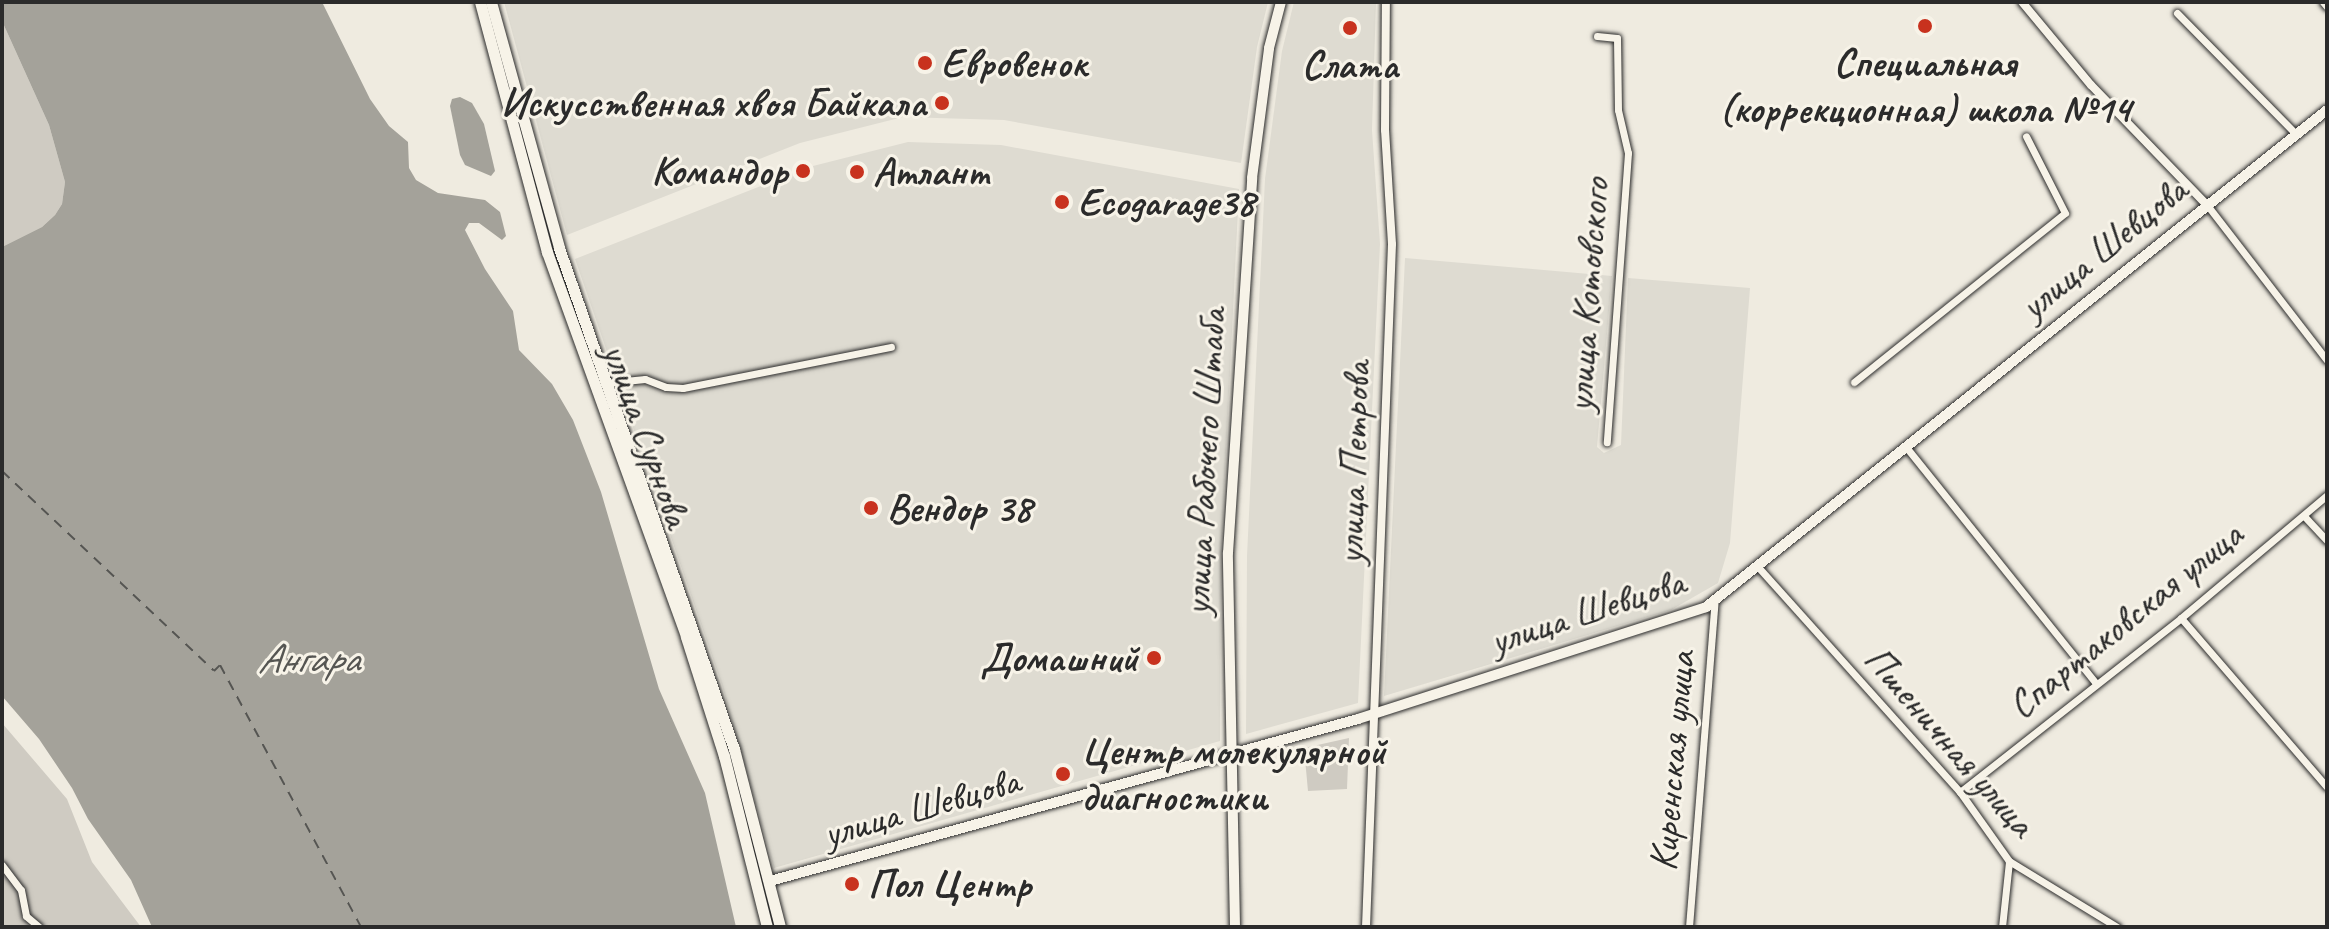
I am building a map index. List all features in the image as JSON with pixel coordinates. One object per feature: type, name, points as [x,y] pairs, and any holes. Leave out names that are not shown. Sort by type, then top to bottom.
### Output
[{"type":"main road","name":"улица Сурнова","points":[[480,2],[547,252],[686,637],[724,756],[767,927]]},
{"type":"main road","name":"улица Сурнова","points":[[491,2],[556,239],[734,749],[780,927]]},
{"type":"main road","name":"улица Рабочего Штаба","points":[[1235,927],[1228,553],[1251,192],[1269,48],[1281,2]]},
{"type":"main road","name":"улица Шевцова","points":[[770,881],[1373,714],[1683,618],[1715,600],[1759,568],[2327,110]]},
{"type":"street","name":"улица Петрова","points":[[1366,927],[1392,244],[1385,130],[1386,2]]},
{"type":"street","points":[[2022,2],[2091,85],[2207,205],[2327,360]]},
{"type":"street","points":[[2323,2],[2327,7]]},
{"type":"street","points":[[2177,13],[2296,134]]},
{"type":"street","name":"улица Котовского","points":[[1597,36],[1617,38],[1618,110],[1628,153],[1607,442]]},
{"type":"street","points":[[1854,382],[2065,213],[2026,136]]},
{"type":"street","points":[[605,383],[645,379],[666,387],[683,388],[891,347]]},
{"type":"street","points":[[1906,447],[2095,682]]},
{"type":"street","name":"Спартаковская улица","points":[[1960,792],[2095,682],[2181,618],[2327,495]]},
{"type":"street","points":[[2304,516],[2327,541]]},
{"type":"street","name":"Пшеничная улица","points":[[1759,568],[1960,792],[2009,861],[2117,927]]},
{"type":"street","name":"Киренская улица","points":[[1689,927],[1715,600]]},
{"type":"street","points":[[2181,618],[2327,787]]},
{"type":"street","points":[[2002,927],[2009,861]]},
{"type":"street","points":[[2,865],[21,890],[26,916],[39,927]]},
{"type":"shaded area","points":[[504,2],[1268,2],[1257,47],[1241,163],[1004,120],[903,117],[800,143],[567,235]]},
{"type":"shaded area","points":[[1294,2],[1376,2],[1372,130],[1380,244],[1358,703],[1246,734],[1247,556],[1265,179],[1282,51]]},
{"type":"shaded area","points":[[2,21],[49,125],[65,182],[62,204],[55,215],[42,227],[2,247]]},
{"type":"shaded area","points":[[908,142],[1001,145],[1239,189],[1221,555],[1220,741],[774,868],[722,685],[575,259],[809,167]]},
{"type":"shaded area","points":[[1405,258],[1612,276],[1597,447],[1604,453],[1621,445],[1628,278],[1750,288],[1730,543],[1718,583],[1671,610],[1384,696]]},
{"type":"shaded area","points":[[2,723],[67,799],[92,862],[141,927],[2,927]]},
{"type":"shaded area","points":[[1349,738],[1347,789],[1308,791],[1304,748]]},
{"type":"water","name":"Ангара","points":[[2,2],[322,2],[370,99],[389,126],[408,142],[409,168],[416,180],[438,193],[485,200],[500,212],[506,236],[502,240],[479,223],[469,223],[465,230],[485,269],[513,311],[519,350],[552,384],[573,420],[601,492],[659,689],[705,793],[736,927],[152,927],[131,880],[88,819],[72,788],[39,739],[2,696],[2,247],[42,227],[55,215],[62,204],[65,182],[49,125],[2,21]]},
{"type":"water","points":[[460,97],[472,103],[484,124],[495,171],[491,176],[465,165],[460,155],[450,106],[452,99]]},
{"type":"ferry route","points":[[2,471],[214,671],[220,665],[361,927]]},
{"type":"place","name":"Специальная (коррекционная) школа №14","points":[[1925,26]]},
{"type":"place","name":"Слата","points":[[1350,28]]},
{"type":"place","name":"Евровенок","points":[[925,63]]},
{"type":"place","name":"Искусственная хвоя Байкала","points":[[942,103]]},
{"type":"place","name":"Командор","points":[[803,171]]},
{"type":"place","name":"Атлант","points":[[857,172]]},
{"type":"place","name":"Ecogarage38","points":[[1062,202]]},
{"type":"place","name":"Вендор 38","points":[[871,508]]},
{"type":"place","name":"Домашний","points":[[1154,658]]},
{"type":"place","name":"Центр молекулярной диагностики","points":[[1063,774]]},
{"type":"place","name":"Пол Центр","points":[[852,884]]}]
